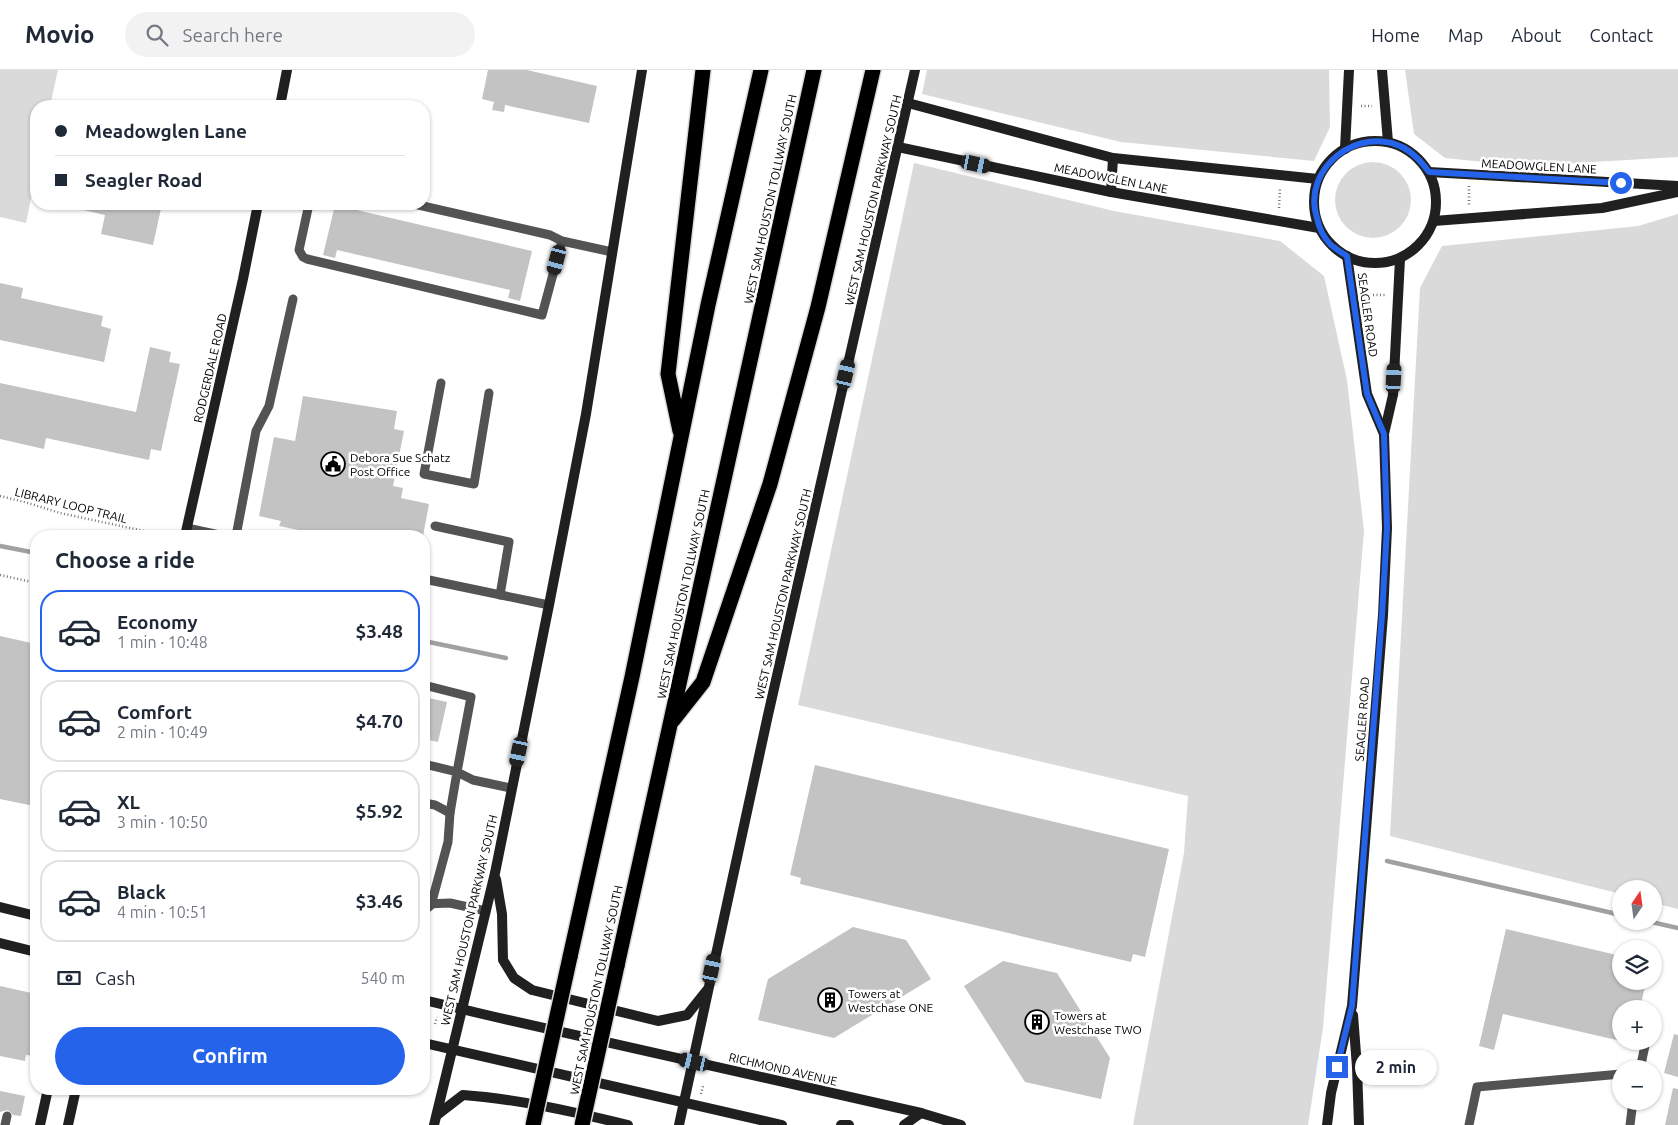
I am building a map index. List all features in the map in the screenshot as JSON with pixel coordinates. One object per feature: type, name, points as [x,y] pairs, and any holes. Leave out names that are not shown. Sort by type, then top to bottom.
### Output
[{"type":"highway","points":[[681,437],[668,374],[703,70]]},
{"type":"highway","points":[[533,1125],[632,678],[708,305],[761,70]]},
{"type":"highway","name":"WEST SAM HOUSTON TOLLWAY SOUTH","points":[[582,1125],[814,70]]},
{"type":"highway","points":[[670,724],[703,682],[770,484],[818,307],[873,70]]},
{"type":"highway","points":[[527,1125],[544,1074]]},
{"type":"main road","points":[[281,100],[286,70]]},
{"type":"main road","name":"WEST SAM HOUSTON PARKWAY SOUTH","points":[[436,1120],[495,873],[549,605],[586,414],[642,70]]},
{"type":"main road","name":"WEST SAM HOUSTON PARKWAY SOUTH","points":[[679,1125],[768,715],[915,70]]},
{"type":"main road","points":[[1346,148],[1349,70]]},
{"type":"main road","points":[[1382,70],[1388,142]]},
{"type":"main road","name":"MEADOWGLEN LANE","points":[[908,103],[1113,158],[1318,179]]},
{"type":"main road","points":[[1373,141],[1388,142],[1404,148],[1418,158],[1429,172],[1435,188],[1437,205],[1434,221],[1426,237],[1414,249],[1400,258],[1382,263],[1364,262],[1347,256],[1331,244],[1320,228],[1315,212],[1314,195],[1318,179],[1329,162],[1346,148],[1359,143],[1373,141]]},
{"type":"main road","name":"MEADOWGLEN LANE","points":[[898,147],[1111,192],[1320,228]]},
{"type":"main road","points":[[1111,192],[1113,158]]},
{"type":"main road","name":"MEADOWGLEN LANE","points":[[1429,172],[1678,186]]},
{"type":"main road","points":[[1434,221],[1602,208],[1678,192]]},
{"type":"main road","name":"RODGERDALE ROAD","points":[[186,530],[257,210]]},
{"type":"main road","name":"SEAGLER ROAD","points":[[1347,256],[1367,394],[1384,434]]},
{"type":"main road","name":"SEAGLER ROAD","points":[[1359,1125],[1352,1006],[1382,615],[1387,528],[1384,434],[1393,395],[1400,258]]},
{"type":"main road","points":[[495,873],[502,914],[503,960],[514,978],[532,990],[658,1021],[687,1015],[708,988]]},
{"type":"main road","points":[[0,907],[30,914]]},
{"type":"main road","points":[[0,943],[30,950]]},
{"type":"main road","name":"RICHMOND AVENUE","points":[[430,1001],[921,1113],[961,1125]]},
{"type":"main road","name":"SEAGLER ROAD","points":[[1327,1125],[1331,1093],[1352,1006]]},
{"type":"main road","points":[[430,1044],[782,1125]]},
{"type":"main road","points":[[40,1125],[47,1095]]},
{"type":"main road","points":[[68,1125],[75,1095]]},
{"type":"main road","points":[[436,1120],[463,1095],[489,1097],[565,1110],[628,1125]]},
{"type":"main road","points":[[904,1125],[921,1113]]},
{"type":"main road","points":[[841,1125],[849,1125]]},
{"type":"lane","points":[[430,208],[550,234],[562,242],[612,252]]},
{"type":"lane","points":[[309,210],[299,250],[303,257],[307,259],[542,315],[562,242]]},
{"type":"lane","points":[[237,530],[256,431],[269,406],[293,299]]},
{"type":"lane","points":[[442,383],[424,474],[474,484],[489,393]]},
{"type":"lane","points":[[435,526],[509,542],[500,595]]},
{"type":"lane","points":[[430,580],[549,605]]},
{"type":"lane","points":[[430,687],[471,697],[450,813],[448,842],[430,895]]},
{"type":"lane","points":[[430,765],[457,772],[473,780],[511,788]]},
{"type":"lane","points":[[430,804],[450,813]]},
{"type":"lane","points":[[430,906],[450,903],[486,911]]},
{"type":"lane","points":[[1469,1125],[1477,1088],[1612,1075]]},
{"type":"lane","points":[[1630,1125],[1632,1110]]},
{"type":"path","points":[[1361,106],[1380,106]]},
{"type":"path","points":[[1279,208],[1280,186]]},
{"type":"path","points":[[1468,186],[1469,207]]},
{"type":"path","points":[[1366,295],[1388,294]]},
{"type":"path","name":"LIBRARY LOOP TRAIL","points":[[0,496],[60,513],[140,530]]},
{"type":"path","points":[[0,575],[30,582]]},
{"type":"path","points":[[435,1024],[437,1015]]},
{"type":"path","points":[[701,1095],[703,1086]]},
{"type":"shaded area","points":[[0,70],[58,70],[51,100],[30,100],[30,203],[26,223],[0,217]]},
{"type":"shaded area","points":[[927,70],[1329,70],[1330,127],[1314,161],[1121,142],[922,94]]},
{"type":"shaded area","points":[[1405,70],[1678,70],[1678,157],[1523,166],[1445,158],[1414,134]]},
{"type":"shaded area","points":[[1373,162],[1387,165],[1400,173],[1408,186],[1411,200],[1408,214],[1400,227],[1387,235],[1373,238],[1359,235],[1346,227],[1338,214],[1335,200],[1338,186],[1346,173],[1359,165]]},
{"type":"shaded area","points":[[914,163],[1114,211],[1280,241],[1324,276],[1347,380],[1364,531],[1323,1028],[1308,1125],[1133,1125],[1184,853],[1188,796],[798,705]]},
{"type":"shaded area","points":[[1678,214],[1678,909],[1662,905],[1662,880],[1612,880],[1612,892],[1390,836],[1420,288],[1442,246],[1638,226]]},
{"type":"building","points":[[488,70],[527,70],[597,86],[589,123],[505,105],[504,112],[492,110],[494,102],[482,99]]},
{"type":"building","points":[[83,210],[161,210],[153,245],[101,234],[105,215]]},
{"type":"building","points":[[334,210],[356,210],[532,251],[520,301],[508,298],[510,290],[337,250],[335,258],[323,255]]},
{"type":"building","points":[[0,283],[23,288],[21,298],[103,316],[101,326],[111,329],[104,362],[0,340]]},
{"type":"building","points":[[150,347],[171,352],[169,362],[180,364],[161,451],[151,449],[149,460],[46,438],[44,449],[0,439],[0,383],[136,412]]},
{"type":"building","name":"Debora Sue Schatz Post Office","points":[[303,396],[397,411],[394,429],[404,431],[393,486],[403,488],[401,498],[429,504],[424,530],[299,530],[279,526],[281,521],[259,516],[274,437],[295,441]]},
{"type":"building","points":[[0,636],[30,643],[30,805],[0,799]]},
{"type":"building","points":[[430,698],[447,702],[438,742],[430,740]]},
{"type":"building","points":[[815,765],[1169,849],[1145,957],[1133,954],[1131,962],[800,884],[801,878],[790,875]]},
{"type":"building","name":"Towers at Westchase ONE","points":[[853,927],[906,940],[931,979],[834,1038],[758,1020],[768,979]]},
{"type":"building","points":[[1506,929],[1612,954],[1612,990],[1644,990],[1642,1000],[1612,1000],[1612,1039],[1503,1014],[1494,1050],[1479,1046]]},
{"type":"building","name":"Towers at Westchase TWO","points":[[1003,961],[1057,973],[1110,1058],[1101,1099],[1025,1082],[964,986]]},
{"type":"building","points":[[0,986],[30,993],[30,1056],[26,1055],[25,1061],[0,1056]]},
{"type":"building","points":[[1674,1034],[1678,1035],[1678,1077],[1664,1073]]},
{"type":"building","points":[[1673,1088],[1678,1089],[1678,1125],[1665,1125]]},
{"type":"building","points":[[0,1091],[25,1096],[21,1116],[13,1115],[8,1110],[0,1112]]},
{"type":"waterway","points":[[0,546],[30,552]]},
{"type":"waterway","points":[[430,642],[506,658]]},
{"type":"waterway","points":[[1387,861],[1612,913]]},
{"type":"waterway","points":[[1662,924],[1678,928]]},
{"type":"place","name":"Debora Sue Schatz Post Office","points":[[333,464]]},
{"type":"place","name":"Towers at Westchase ONE","points":[[830,1000]]},
{"type":"place","name":"Towers at Westchase TWO","points":[[1037,1022]]},
{"type":"route","points":[[1337,1067],[1352,1006],[1387,528],[1384,434],[1367,394],[1347,256],[1331,244],[1320,228],[1315,212],[1314,195],[1318,179],[1329,162],[1346,148],[1359,143],[1373,141],[1388,142],[1404,148],[1418,158],[1429,172],[1621,183]]}]
